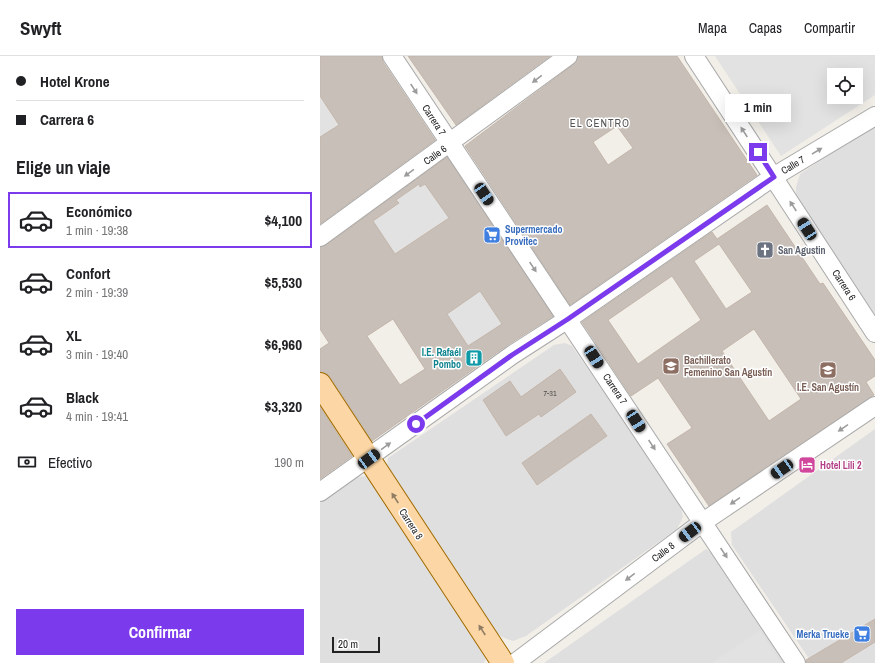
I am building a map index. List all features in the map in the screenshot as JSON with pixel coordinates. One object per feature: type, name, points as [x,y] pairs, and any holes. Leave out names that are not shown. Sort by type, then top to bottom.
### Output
[{"type":"main road","name":"Carrera 8","points":[[320,384],[503,663]]},
{"type":"street","name":"Carrera 7","points":[[392,56],[796,663]]},
{"type":"street","name":"Calle 6","points":[[320,237],[450,144],[568,56]]},
{"type":"street","name":"Carrera 6","points":[[694,56],[875,333]]},
{"type":"street","name":"Calle 7","points":[[320,492],[369,459],[512,355],[568,319],[774,177],[875,116]]},
{"type":"street","name":"Calle 8","points":[[515,663],[703,522],[875,406]]},
{"type":"shaded area","points":[[715,56],[875,56],[875,95],[863,103],[863,68],[827,68],[827,104],[861,104],[781,156]]},
{"type":"shaded area","points":[[320,96],[339,125],[320,137]]},
{"type":"shaded area","points":[[875,124],[875,315],[796,195],[796,187],[800,174]]},
{"type":"shaded area","points":[[416,180],[420,187],[425,184],[449,218],[395,254],[360,230],[398,203],[396,200],[412,189],[410,186]]},
{"type":"shaded area","points":[[468,273],[516,345],[501,356],[486,334],[468,346],[447,314],[465,302],[453,284]]},
{"type":"shaded area","points":[[565,343],[572,346],[680,502],[683,517],[677,529],[526,636],[513,641],[502,637],[490,627],[387,468],[388,458],[554,345]]},
{"type":"shaded area","points":[[875,429],[875,663],[812,663],[732,545],[731,532]]},
{"type":"shaded area","points":[[367,476],[483,647],[486,658],[484,663],[320,663],[320,503],[358,477]]},
{"type":"shaded area","points":[[706,549],[712,553],[788,663],[544,663]]},
{"type":"shaded area","points":[[760,631],[781,663],[711,663]]},
{"type":"building","points":[[320,56],[382,56],[383,62],[435,140],[320,224],[320,137],[339,125],[320,96]]},
{"type":"building","points":[[408,56],[550,56],[456,125]]},
{"type":"building","points":[[578,56],[677,56],[757,175],[570,305],[465,146],[574,64]],"holes":[[[617,126],[633,148],[608,165],[593,142]]]},
{"type":"building","points":[[447,157],[553,316],[506,346],[372,441],[330,377],[326,373],[320,372],[320,349],[329,343],[320,329],[320,247],[326,245]],"holes":[[[419,184],[420,187],[425,184],[449,218],[395,254],[373,221],[399,203],[396,200]],[[480,291],[502,324],[468,346],[447,314]],[[393,319],[425,369],[400,385],[367,336]]]},
{"type":"building","points":[[767,205],[820,284],[823,283],[875,360],[875,376],[866,382],[874,395],[709,506],[667,444],[692,428],[658,378],[631,396],[582,322],[712,232],[717,239]],"holes":[[[719,244],[752,292],[726,309],[694,261]],[[672,276],[701,320],[638,364],[608,320]],[[754,329],[801,399],[769,421],[722,351]]]},
{"type":"building","points":[[560,369],[576,392],[541,417],[539,414],[506,436],[483,400],[510,381],[521,397]]},
{"type":"building","points":[[320,407],[352,456],[320,479]]},
{"type":"building","points":[[591,414],[607,436],[537,485],[522,463]]},
{"type":"building","name":"Merka Trueke","points":[[875,619],[875,642],[841,663],[806,663],[806,660]]},
{"type":"place","name":"Supermercado Provitec","points":[[492,235]]},
{"type":"place","name":"San Agustin","points":[[765,250]]},
{"type":"place","name":"I.E. Rafaél Pombo","points":[[474,358]]},
{"type":"place","name":"Bachillerato Femenino San Agustín","points":[[671,366]]},
{"type":"place","name":"I.E. San Agustín","points":[[828,370]]},
{"type":"place","name":"Hotel Lili 2","points":[[807,465]]},
{"type":"place","name":"Merka Trueke","points":[[862,634]]},
{"type":"district","name":"EL CENTRO","points":[[600,123]]},
{"type":"route","points":[[416,424],[512,355],[568,319],[774,177],[758,152]]}]
